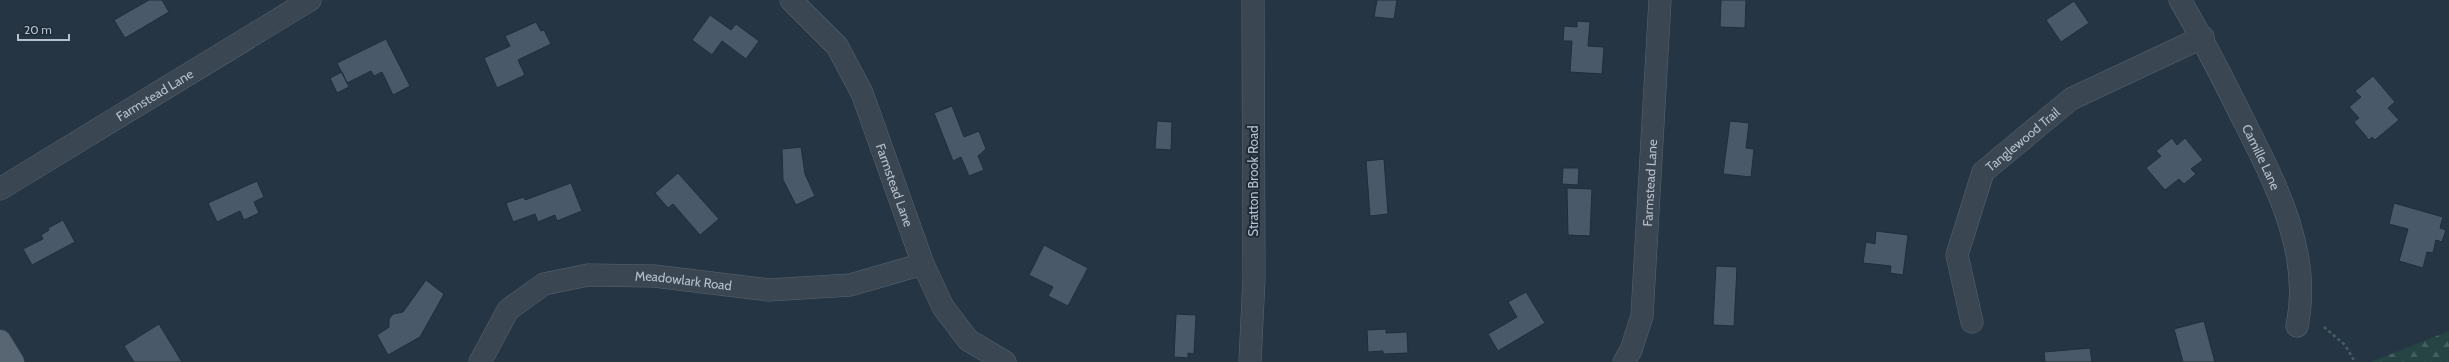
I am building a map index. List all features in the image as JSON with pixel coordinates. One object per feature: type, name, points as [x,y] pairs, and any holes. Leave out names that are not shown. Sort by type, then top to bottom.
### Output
[{"type":"main road","points":[[0,341],[13,362]]},
{"type":"street","name":"Farmstead Lane","points":[[0,190],[310,0]]},
{"type":"street","name":"Farmstead Lane","points":[[791,0],[838,46],[862,93],[923,264],[943,307],[968,340],[1005,362]]},
{"type":"street","name":"Stratton Brook Road","points":[[1250,362],[1254,278],[1253,0]]},
{"type":"street","name":"Farmstead Lane","points":[[1624,362],[1632,350],[1642,316],[1660,0]]},
{"type":"street","name":"Camille Lane","points":[[2180,0],[2203,37],[2269,170],[2286,214],[2300,266],[2301,305],[2297,326]]},
{"type":"street","name":"Tanglewood Trail","points":[[1972,322],[1957,255],[1983,172],[2071,99],[2203,37]]},
{"type":"street","name":"Meadowlark Road","points":[[480,362],[508,310],[544,284],[580,276],[654,276],[769,290],[850,285],[923,264]]},
{"type":"path","points":[[2324,327],[2345,345],[2355,362]]},
{"type":"green space","points":[[2449,331],[2449,362],[2371,362]]},
{"type":"building","points":[[149,0],[162,0],[169,12],[125,38],[114,20]]},
{"type":"building","points":[[1377,0],[1397,0],[1394,19],[1374,17]]},
{"type":"building","points":[[1721,0],[1746,0],[1745,28],[1720,27]]},
{"type":"building","points":[[2074,1],[2089,23],[2061,42],[2046,20]]},
{"type":"building","points":[[710,15],[731,30],[736,24],[759,41],[746,59],[722,41],[712,55],[692,40]]},
{"type":"building","points":[[1577,21],[1590,22],[1588,46],[1604,47],[1602,74],[1570,72],[1572,41],[1563,41],[1564,26],[1577,27]]},
{"type":"building","points":[[536,22],[541,31],[544,30],[551,44],[518,60],[525,75],[497,88],[484,58],[510,46],[505,36]]},
{"type":"building","points":[[386,39],[410,86],[393,95],[382,72],[374,76],[371,71],[347,83],[337,63]]},
{"type":"building","points":[[342,72],[349,87],[337,93],[330,78]]},
{"type":"building","points":[[2373,76],[2395,102],[2388,108],[2399,120],[2375,140],[2372,137],[2369,140],[2354,122],[2359,118],[2349,107],[2361,97],[2355,91]]},
{"type":"building","points":[[952,106],[964,137],[979,131],[986,149],[978,156],[984,170],[969,176],[961,157],[953,161],[934,113]]},
{"type":"building","points":[[1157,121],[1172,122],[1171,150],[1155,149]]},
{"type":"building","points":[[1730,121],[1749,123],[1746,148],[1754,149],[1751,177],[1723,174]]},
{"type":"building","points":[[2172,138],[2177,145],[2185,138],[2203,160],[2191,169],[2196,174],[2184,184],[2179,179],[2165,190],[2146,168],[2161,156],[2156,151]]},
{"type":"building","points":[[801,147],[805,174],[815,196],[796,205],[783,180],[782,149]]},
{"type":"building","points":[[1384,159],[1388,214],[1370,216],[1366,161]]},
{"type":"building","points":[[1563,168],[1579,168],[1578,185],[1562,184]]},
{"type":"building","points":[[678,173],[719,219],[700,235],[673,204],[668,208],[655,193]]},
{"type":"building","points":[[257,181],[264,197],[254,202],[259,213],[244,220],[240,211],[217,222],[208,203]]},
{"type":"building","points":[[571,183],[582,211],[557,221],[555,215],[538,222],[535,214],[513,222],[506,203],[524,197],[525,200]]},
{"type":"building","points":[[1567,188],[1592,189],[1590,236],[1568,235]]},
{"type":"building","points":[[2394,203],[2443,217],[2440,228],[2446,230],[2442,242],[2436,240],[2433,253],[2427,252],[2423,268],[2399,261],[2408,229],[2389,224]]},
{"type":"building","points":[[63,220],[75,242],[32,265],[23,249],[43,239],[41,235],[49,230],[48,228]]},
{"type":"building","points":[[1876,231],[1908,235],[1903,275],[1890,273],[1891,266],[1863,263],[1866,242],[1875,244]]},
{"type":"building","points":[[1044,245],[1088,268],[1068,306],[1048,296],[1053,287],[1029,275]]},
{"type":"building","points":[[1716,266],[1737,267],[1734,326],[1713,325]]},
{"type":"building","points":[[426,280],[444,294],[420,337],[388,355],[377,335],[389,327],[389,319],[393,314],[403,312]]},
{"type":"building","points":[[1526,292],[1545,323],[1498,351],[1488,334],[1517,317],[1508,302]]},
{"type":"building","points":[[1176,314],[1196,315],[1194,354],[1188,353],[1188,358],[1174,357]]},
{"type":"building","points":[[2204,321],[2215,362],[2183,362],[2174,329]]},
{"type":"building","points":[[159,324],[182,362],[134,362],[124,346]]},
{"type":"building","points":[[1386,329],[1386,333],[1407,332],[1408,353],[1383,354],[1383,351],[1368,352],[1367,330]]},
{"type":"building","points":[[2090,348],[2092,362],[2045,362],[2044,352]]}]
